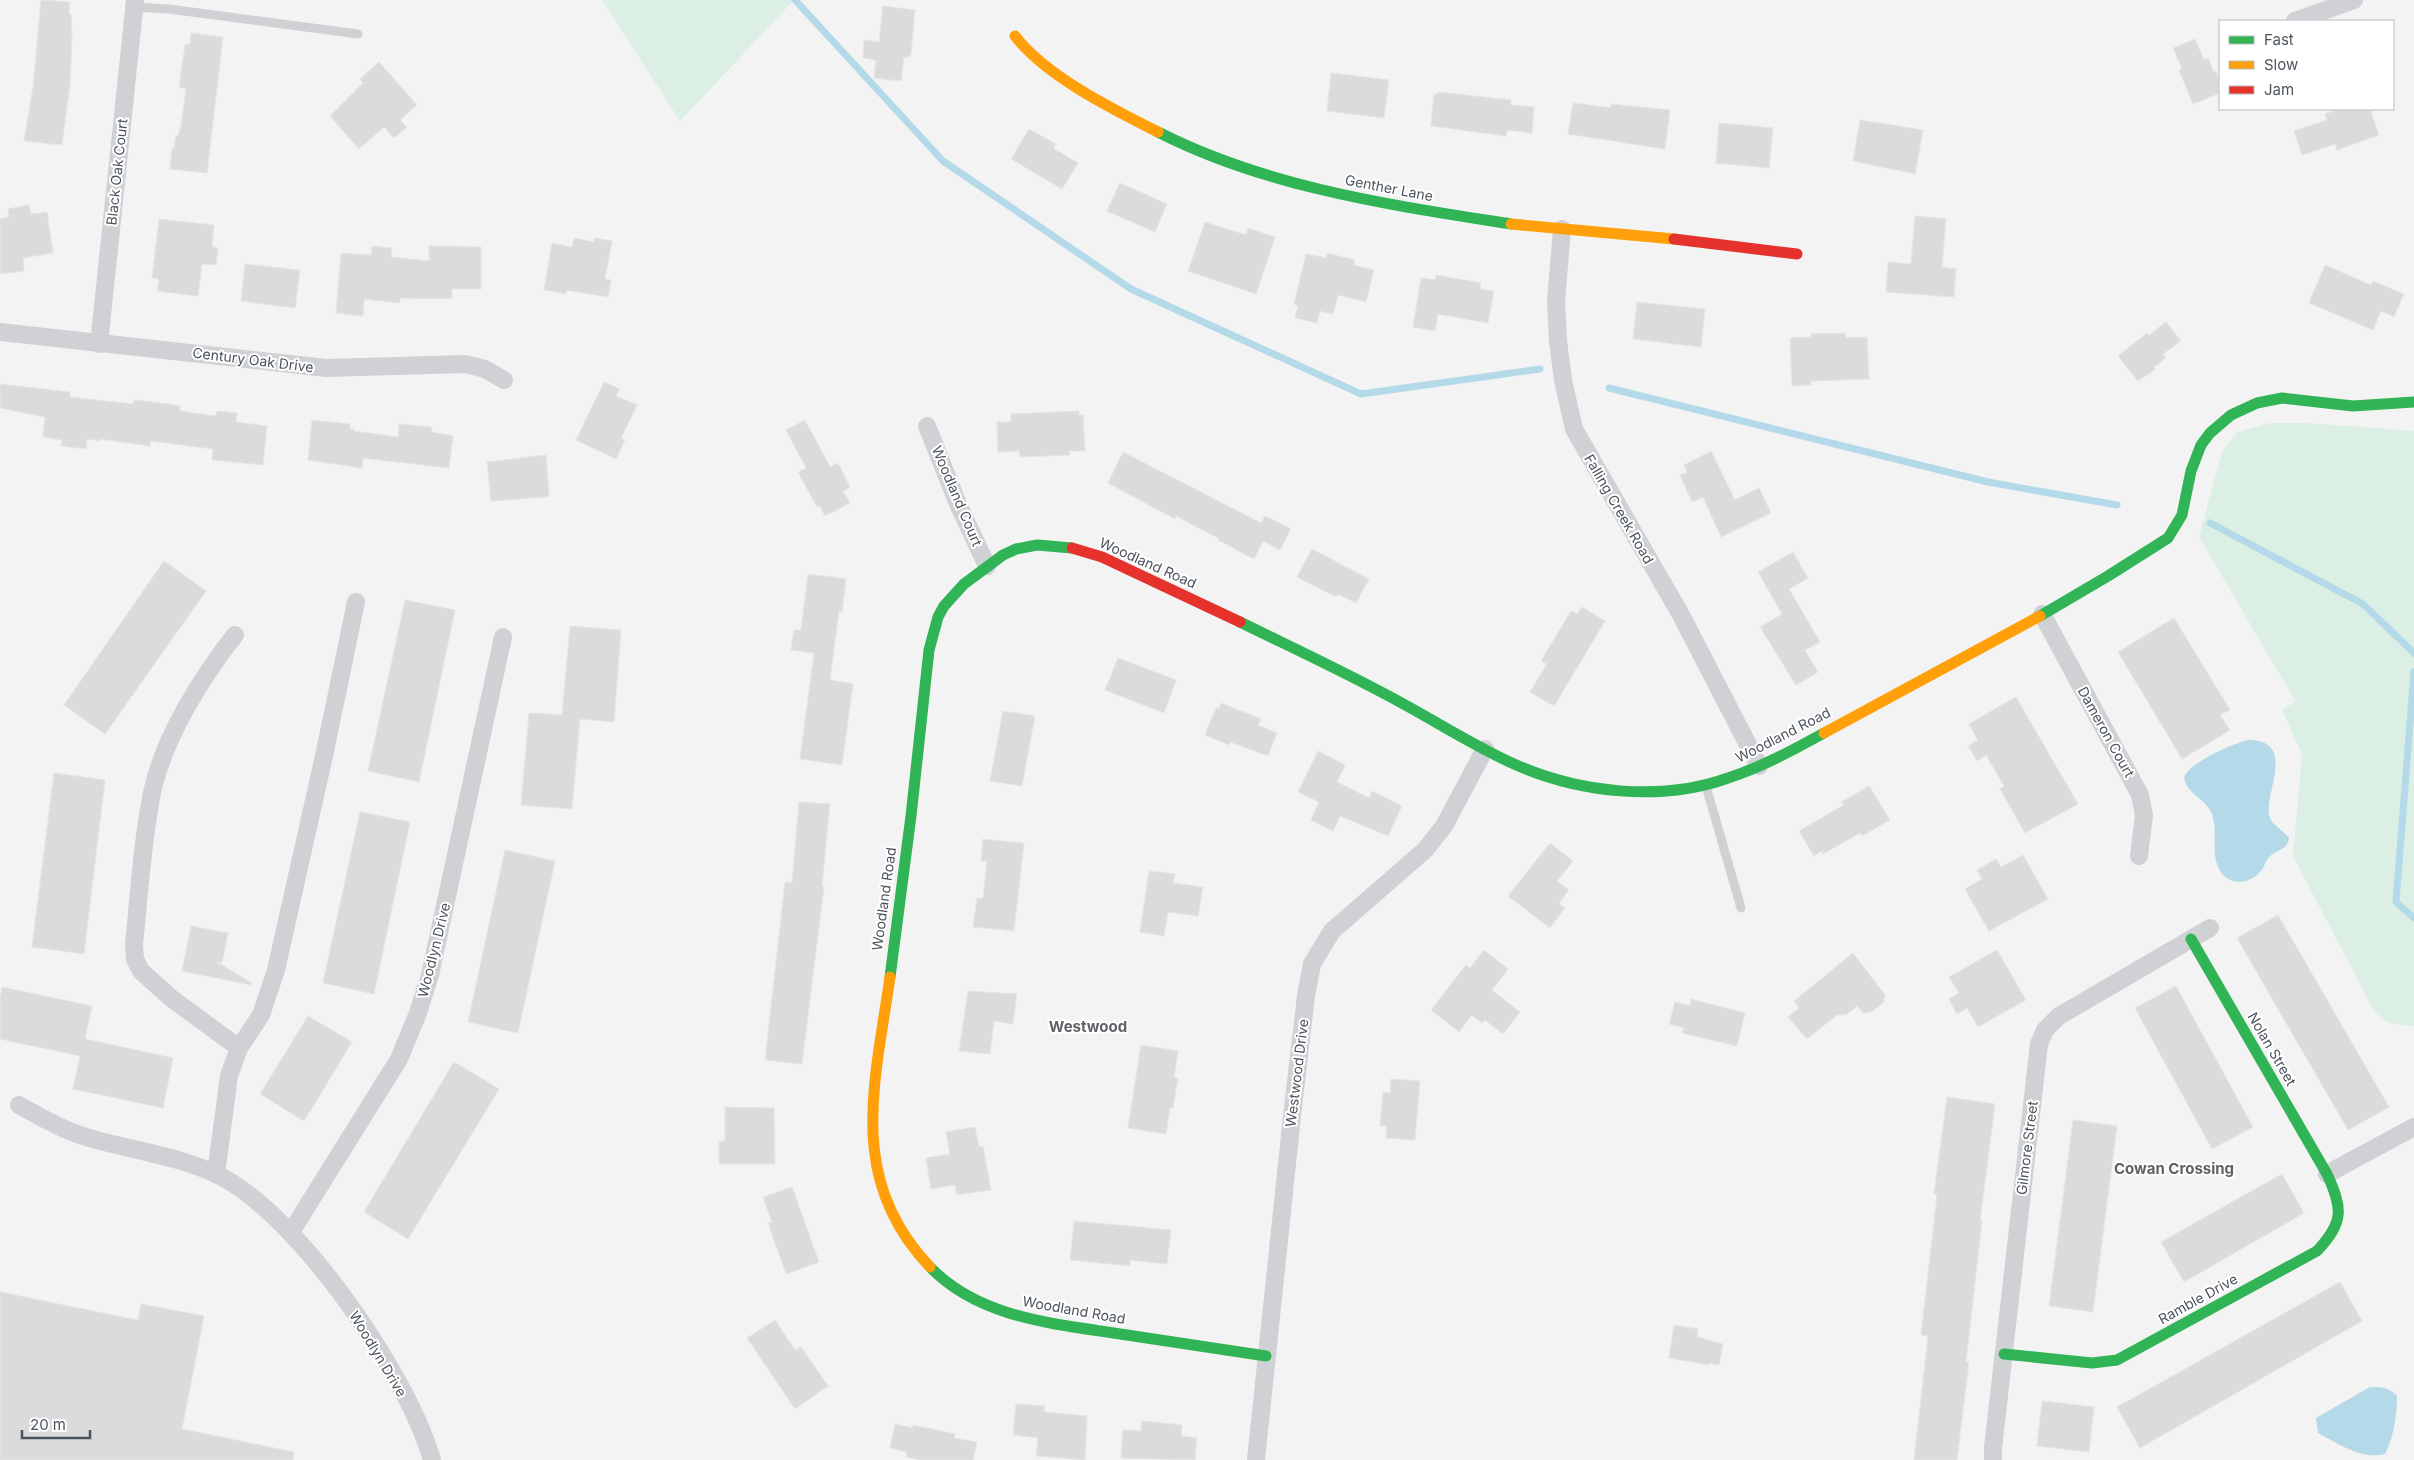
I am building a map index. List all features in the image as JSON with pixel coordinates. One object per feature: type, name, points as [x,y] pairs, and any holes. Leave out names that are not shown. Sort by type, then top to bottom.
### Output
[{"type":"street","points":[[2298,20],[2354,0]]},
{"type":"street","name":"Black Oak Court","points":[[100,344],[134,3]]},
{"type":"street","name":"Genther Lane","points":[[1015,36],[1028,53],[1096,97],[1189,148],[1230,164],[1332,193],[1395,206],[1534,227],[1652,236],[1797,254]]},
{"type":"street","name":"Falling Creek Road","points":[[1562,229],[1556,301],[1558,341],[1563,380],[1574,429],[1681,615],[1759,766]]},
{"type":"street","name":"Century Oak Drive","points":[[0,332],[326,368],[465,364],[485,369],[504,380]]},
{"type":"street","name":"Woodland Road","points":[[1266,1356],[1031,1320],[989,1307],[957,1291],[940,1278],[917,1252],[897,1224],[882,1193],[873,1160],[870,1129],[871,1111],[916,776],[930,638],[938,616],[951,597],[966,581],[987,566],[1016,550],[1028,546],[1076,548],[1102,557],[1367,684],[1516,765],[1582,784],[1626,790],[1673,790],[1706,785],[1759,766],[2042,614],[2162,543],[2176,527],[2185,508],[2191,470],[2196,454],[2206,436],[2228,417],[2262,402],[2293,397],[2350,406],[2383,407],[2414,402]]},
{"type":"street","name":"Woodland Court","points":[[927,426],[958,504],[987,566]]},
{"type":"street","points":[[216,1174],[229,1076],[239,1048],[261,1015],[276,970],[356,602]]},
{"type":"street","name":"Dameron Court","points":[[2042,614],[2140,795],[2144,815],[2140,856]]},
{"type":"street","points":[[234,635],[196,692],[166,750],[153,792],[134,945],[135,959],[141,971],[171,998],[239,1048]]},
{"type":"street","name":"Woodlyn Drive","points":[[291,1232],[399,1059],[418,1013],[430,975],[503,637]]},
{"type":"street","name":"Westwood Drive","points":[[1256,1460],[1305,1005],[1312,964],[1332,931],[1425,850],[1444,826],[1485,749]]},
{"type":"street","name":"Gilmore Street","points":[[1993,1460],[2039,1044],[2045,1030],[2059,1016],[2210,928]]},
{"type":"street","name":"Nolan Street","points":[[2191,939],[2327,1174]]},
{"type":"street","name":"Woodlyn Drive","points":[[19,1105],[79,1135],[186,1163],[216,1174],[252,1196],[291,1232],[330,1278],[368,1333],[400,1386],[427,1442],[432,1460]]},
{"type":"street","points":[[2327,1174],[2414,1127]]},
{"type":"street","name":"Ramble Drive","points":[[2004,1354],[2092,1363],[2117,1360],[2317,1251],[2335,1232],[2340,1215],[2335,1192],[2327,1174]]},
{"type":"lane","points":[[134,3],[358,34]]},
{"type":"lane","points":[[1706,785],[1742,908]]},
{"type":"green space","points":[[602,0],[794,0],[680,121]]},
{"type":"green space","points":[[2270,423],[2307,423],[2414,431],[2414,1026],[2388,1023],[2374,1011],[2293,856],[2302,755],[2282,709],[2296,702],[2199,537],[2222,452],[2238,432]]},
{"type":"water","points":[[2248,740],[2263,742],[2271,748],[2275,757],[2269,815],[2275,825],[2289,838],[2288,843],[2282,849],[2267,859],[2256,876],[2242,882],[2228,879],[2218,867],[2215,854],[2214,820],[2212,814],[2206,804],[2189,789],[2184,778],[2193,766],[2202,760]]},
{"type":"water","points":[[2370,1387],[2385,1388],[2397,1396],[2391,1440],[2385,1454],[2368,1455],[2359,1453],[2318,1433],[2316,1418]]},
{"type":"building","points":[[41,0],[70,2],[69,14],[71,14],[72,37],[70,84],[62,145],[24,141],[33,87]]},
{"type":"building","points":[[883,6],[915,10],[911,54],[909,57],[904,57],[901,81],[874,78],[876,60],[863,58],[864,40],[879,42]]},
{"type":"building","points":[[191,33],[223,37],[207,173],[170,169],[172,148],[174,148],[176,135],[178,136],[181,126],[186,88],[179,88],[185,45],[190,44]]},
{"type":"building","points":[[2195,39],[2204,60],[2208,58],[2214,72],[2216,71],[2219,80],[2219,93],[2193,104],[2179,70],[2182,69],[2173,48]]},
{"type":"building","points":[[379,62],[417,105],[400,120],[407,127],[394,138],[384,127],[359,149],[330,116],[363,83],[360,79]]},
{"type":"building","points":[[1331,73],[1389,80],[1384,118],[1327,111]]},
{"type":"building","points":[[1438,92],[1511,100],[1511,105],[1534,107],[1532,133],[1507,130],[1506,136],[1431,126],[1434,94],[1438,94]]},
{"type":"building","points":[[1573,103],[1611,108],[1611,104],[1670,110],[1665,149],[1568,134]]},
{"type":"building","points":[[2338,110],[2370,110],[2379,135],[2337,150],[2335,144],[2302,155],[2294,131],[2327,120],[2325,114]]},
{"type":"building","points":[[1860,120],[1923,130],[1915,174],[1853,161]]},
{"type":"building","points":[[1719,123],[1773,128],[1769,168],[1716,163]]},
{"type":"building","points":[[1029,129],[1056,144],[1053,148],[1078,163],[1062,189],[1011,159]]},
{"type":"building","points":[[1120,183],[1167,204],[1155,232],[1107,211]]},
{"type":"building","points":[[29,205],[31,214],[47,212],[53,253],[23,258],[24,271],[0,274],[0,219],[9,217],[8,209]]},
{"type":"building","points":[[1915,216],[1946,219],[1942,267],[1956,269],[1954,297],[1886,292],[1888,262],[1911,264]]},
{"type":"building","points":[[159,219],[214,225],[212,247],[218,248],[216,265],[202,264],[198,296],[157,291],[159,279],[152,278]]},
{"type":"building","points":[[1205,222],[1246,235],[1248,228],[1275,237],[1256,294],[1188,271]]},
{"type":"building","points":[[574,238],[594,242],[595,238],[612,241],[605,279],[611,280],[608,297],[566,290],[566,294],[544,290],[552,243],[572,247]]},
{"type":"building","points":[[372,246],[392,248],[391,257],[429,261],[429,246],[481,247],[481,289],[452,289],[452,299],[400,298],[400,303],[364,299],[363,316],[336,313],[341,253],[371,255]]},
{"type":"building","points":[[1327,253],[1355,260],[1354,265],[1374,270],[1366,302],[1338,295],[1333,314],[1320,311],[1317,323],[1295,318],[1298,306],[1294,304],[1306,254],[1326,258]]},
{"type":"building","points":[[245,264],[300,270],[295,308],[241,301]]},
{"type":"building","points":[[2325,265],[2371,285],[2373,281],[2404,294],[2394,317],[2381,311],[2373,330],[2309,303]]},
{"type":"building","points":[[1436,275],[1481,283],[1480,289],[1494,291],[1488,323],[1438,314],[1435,331],[1413,327],[1421,278],[1435,280]]},
{"type":"building","points":[[1637,302],[1705,309],[1701,347],[1633,339]]},
{"type":"building","points":[[2166,322],[2181,341],[2163,354],[2166,358],[2154,367],[2156,369],[2138,381],[2118,356],[2147,333],[2149,335]]},
{"type":"building","points":[[1846,333],[1846,338],[1867,337],[1869,379],[1811,381],[1811,385],[1792,386],[1790,338],[1811,337],[1811,334]]},
{"type":"building","points":[[604,382],[620,389],[616,396],[637,405],[621,438],[625,440],[616,459],[576,440]]},
{"type":"building","points":[[0,384],[70,392],[70,397],[133,404],[134,400],[169,404],[180,406],[180,411],[216,416],[217,411],[237,413],[236,422],[267,426],[263,465],[212,460],[213,449],[151,441],[150,446],[87,439],[86,449],[61,446],[62,440],[43,437],[45,417],[0,408]]},
{"type":"building","points":[[1079,411],[1079,415],[1083,415],[1085,451],[1069,451],[1070,455],[1020,457],[1019,451],[998,452],[997,422],[1011,422],[1011,414]]},
{"type":"building","points":[[312,420],[350,424],[350,429],[354,429],[354,431],[398,437],[399,424],[432,427],[431,432],[453,436],[449,468],[363,458],[362,468],[308,460]]},
{"type":"building","points":[[805,420],[830,467],[838,463],[850,487],[843,491],[850,503],[825,516],[819,505],[817,507],[798,472],[806,468],[786,430]]},
{"type":"building","points":[[1711,451],[1735,500],[1759,488],[1771,513],[1721,537],[1703,497],[1692,502],[1680,475],[1687,472],[1684,465]]},
{"type":"building","points":[[1123,452],[1261,523],[1265,516],[1291,529],[1280,550],[1263,541],[1254,559],[1176,516],[1175,519],[1108,483]]},
{"type":"building","points":[[546,455],[549,494],[547,497],[491,501],[487,462]]},
{"type":"building","points":[[1312,549],[1369,579],[1356,603],[1338,594],[1336,597],[1297,577]]},
{"type":"building","points":[[1793,552],[1808,578],[1789,589],[1820,642],[1805,650],[1818,672],[1796,685],[1760,627],[1782,614],[1758,572]]},
{"type":"building","points":[[164,561],[206,591],[105,734],[64,705]]},
{"type":"building","points":[[808,574],[846,579],[842,612],[839,611],[830,680],[853,684],[842,765],[800,759],[814,653],[791,650],[794,630],[801,630]]},
{"type":"building","points":[[405,600],[455,610],[419,782],[368,771]]},
{"type":"building","points":[[1582,607],[1605,621],[1554,706],[1530,692],[1547,664],[1541,661],[1571,611],[1577,614]]},
{"type":"building","points":[[2174,618],[2230,710],[2220,715],[2230,730],[2182,759],[2118,652]]},
{"type":"building","points":[[570,626],[621,630],[614,722],[580,719],[572,809],[521,805],[529,713],[562,715]]},
{"type":"building","points":[[1118,658],[1176,680],[1164,713],[1105,690]]},
{"type":"building","points":[[2016,697],[2078,804],[2025,833],[2000,789],[2004,786],[1986,755],[1977,761],[1968,746],[1978,740],[1969,724]]},
{"type":"building","points":[[1221,703],[1261,719],[1258,725],[1277,733],[1268,756],[1230,742],[1229,745],[1205,735],[1216,708],[1219,709]]},
{"type":"building","points":[[1003,711],[1035,716],[1022,786],[990,781]]},
{"type":"building","points":[[1318,751],[1345,765],[1337,782],[1369,798],[1372,791],[1402,806],[1388,836],[1340,816],[1333,831],[1311,820],[1319,802],[1298,792]]},
{"type":"building","points":[[54,773],[105,780],[84,954],[32,947]]},
{"type":"building","points":[[1869,786],[1890,820],[1862,836],[1860,833],[1823,854],[1822,851],[1814,856],[1799,831],[1844,805],[1841,802]]},
{"type":"building","points":[[799,802],[830,804],[822,886],[824,887],[802,1064],[765,1060],[785,882],[792,883]]},
{"type":"building","points":[[360,812],[410,822],[374,994],[323,983]]},
{"type":"building","points":[[983,839],[1024,843],[1014,931],[973,927],[977,898],[983,898],[987,861],[981,861]]},
{"type":"building","points":[[1550,843],[1573,861],[1557,881],[1569,890],[1559,903],[1565,908],[1550,928],[1508,896]]},
{"type":"building","points":[[505,850],[555,861],[518,1033],[468,1022]]},
{"type":"building","points":[[2023,855],[2048,899],[1989,931],[1965,889],[1982,879],[1977,870],[1996,859],[2001,867]]},
{"type":"building","points":[[1149,871],[1175,874],[1173,883],[1203,887],[1198,916],[1168,912],[1164,936],[1140,932]]},
{"type":"building","points":[[2278,915],[2389,1107],[2348,1130],[2237,938]]},
{"type":"building","points":[[191,926],[228,933],[222,963],[215,961],[252,983],[251,985],[182,971]]},
{"type":"building","points":[[1484,950],[1508,969],[1492,990],[1520,1012],[1503,1034],[1485,1020],[1482,1023],[1472,1015],[1459,1032],[1431,1010],[1466,965],[1470,968]]},
{"type":"building","points":[[1997,950],[2026,1000],[1978,1027],[1967,1008],[1957,1014],[1949,999],[1959,993],[1949,977]]},
{"type":"building","points":[[1853,953],[1885,995],[1883,1003],[1871,1012],[1863,1013],[1857,1006],[1846,1015],[1837,1015],[1807,1039],[1788,1017],[1799,1008],[1794,1001]]},
{"type":"building","points":[[2176,986],[2253,1127],[2212,1149],[2135,1008]]},
{"type":"building","points":[[2,987],[92,1006],[85,1039],[173,1058],[163,1108],[73,1089],[80,1056],[0,1039],[0,999]]},
{"type":"building","points":[[968,991],[1017,994],[1013,1024],[994,1021],[990,1054],[959,1051]]},
{"type":"building","points":[[1691,999],[1745,1013],[1737,1046],[1682,1033],[1684,1028],[1669,1024],[1675,1002],[1690,1006]]},
{"type":"building","points":[[308,1016],[352,1042],[304,1121],[260,1094]]},
{"type":"building","points":[[1141,1045],[1178,1051],[1174,1077],[1178,1078],[1173,1108],[1170,1108],[1166,1134],[1128,1128]]},
{"type":"building","points":[[454,1062],[499,1089],[408,1239],[364,1212]]},
{"type":"building","points":[[1391,1079],[1420,1081],[1415,1140],[1386,1138],[1387,1126],[1380,1126],[1383,1092],[1390,1093]]},
{"type":"building","points":[[1947,1097],[1995,1104],[1980,1221],[1982,1221],[1966,1362],[1969,1362],[1957,1460],[1914,1460],[1928,1336],[1921,1335],[1937,1195],[1934,1194]]},
{"type":"building","points":[[725,1107],[774,1108],[775,1164],[719,1164],[719,1141],[725,1141]]},
{"type":"building","points":[[2073,1120],[2117,1126],[2093,1312],[2049,1306]]},
{"type":"building","points":[[975,1127],[979,1147],[983,1146],[991,1190],[957,1195],[955,1185],[931,1189],[926,1158],[950,1154],[946,1132]]},
{"type":"building","points":[[2282,1174],[2304,1213],[2184,1282],[2161,1242]]},
{"type":"building","points":[[792,1187],[819,1262],[786,1274],[768,1223],[772,1222],[763,1197]]},
{"type":"building","points":[[1074,1221],[1171,1230],[1167,1264],[1130,1260],[1130,1266],[1070,1260]]},
{"type":"building","points":[[2340,1282],[2362,1321],[2140,1448],[2117,1407]]},
{"type":"building","points":[[0,1292],[138,1320],[141,1304],[204,1316],[182,1429],[294,1452],[293,1460],[0,1460]]},
{"type":"building","points":[[775,1320],[795,1350],[801,1347],[828,1386],[795,1409],[747,1338]]},
{"type":"building","points":[[1674,1325],[1698,1329],[1697,1337],[1723,1344],[1719,1365],[1669,1358]]},
{"type":"building","points":[[2042,1401],[2094,1407],[2089,1452],[2037,1446]]},
{"type":"building","points":[[1016,1404],[1045,1406],[1044,1412],[1087,1416],[1085,1460],[1036,1456],[1038,1438],[1013,1435]]},
{"type":"building","points":[[1142,1421],[1182,1425],[1181,1436],[1197,1438],[1195,1460],[1121,1458],[1123,1430],[1141,1431]]},
{"type":"building","points":[[895,1424],[912,1428],[913,1425],[955,1434],[954,1438],[977,1442],[973,1460],[920,1460],[906,1457],[907,1452],[890,1448]]},
{"type":"waterway","points":[[795,0],[943,161],[1131,289],[1361,394],[1540,369]]},
{"type":"waterway","points":[[1609,388],[1988,482],[2117,505]]},
{"type":"waterway","points":[[2210,523],[2363,604],[2414,653]]},
{"type":"waterway","points":[[2414,672],[2396,902],[2414,918]]},
{"type":"traffic: fast","points":[[1158,132],[1200,151],[1286,181],[1376,201],[1511,224]]},
{"type":"traffic: fast","points":[[2040,616],[2168,538],[2182,515],[2191,471],[2201,445],[2210,433],[2231,415],[2257,403],[2282,398],[2353,406],[2414,402]]},
{"type":"traffic: fast","points":[[890,977],[911,816],[929,650],[938,617],[944,606],[964,584],[1003,555],[1016,549],[1037,545],[1072,548]]},
{"type":"traffic: fast","points":[[1240,622],[1359,680],[1484,750],[1539,774],[1593,788],[1648,792],[1702,785],[1753,769],[1824,733]]},
{"type":"traffic: fast","points":[[2004,1354],[2092,1363],[2117,1360],[2317,1251],[2332,1232],[2338,1215],[2338,1206],[2327,1174],[2191,939]]},
{"type":"traffic: fast","points":[[930,1267],[950,1285],[973,1298],[997,1309],[1022,1317],[1048,1323],[1266,1356]]},
{"type":"traffic: slow","points":[[1015,36],[1028,51],[1062,78],[1101,102],[1158,132]]},
{"type":"traffic: slow","points":[[1511,224],[1674,239]]},
{"type":"traffic: slow","points":[[1824,733],[2040,616]]},
{"type":"traffic: slow","points":[[890,977],[874,1093],[873,1129],[876,1165],[886,1200],[904,1234],[930,1267]]},
{"type":"traffic: jam","points":[[1674,239],[1797,254]]},
{"type":"traffic: jam","points":[[1072,548],[1102,557],[1240,622]]},
{"type":"district","name":"Westwood","points":[[1088,1027]]},
{"type":"district","name":"Cowan Crossing","points":[[2174,1169]]}]
